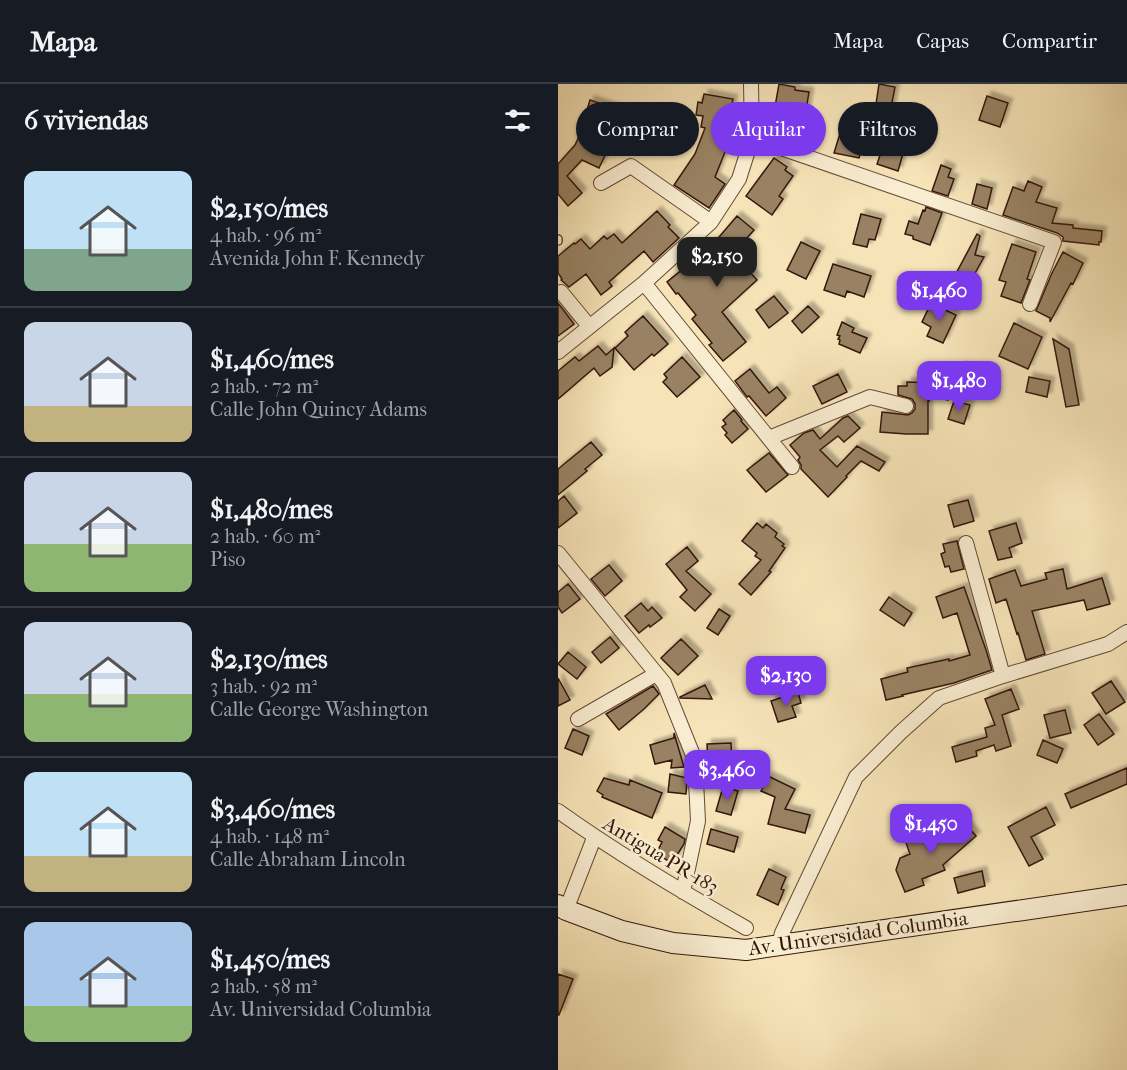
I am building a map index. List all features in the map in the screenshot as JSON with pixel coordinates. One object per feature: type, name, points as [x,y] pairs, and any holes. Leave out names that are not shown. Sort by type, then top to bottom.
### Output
[{"type":"main road","name":"Av. Universidad Columbia","points":[[562,907],[622,931],[673,943],[746,950],[1127,895]]},
{"type":"street","points":[[751,84],[751,102]]},
{"type":"street","points":[[558,352],[644,283],[711,222],[739,179],[746,156]]},
{"type":"street","points":[[804,156],[1054,242],[1030,304]]},
{"type":"street","points":[[601,183],[631,166],[711,222]]},
{"type":"street","points":[[644,283],[792,467]]},
{"type":"street","points":[[560,290],[589,327]]},
{"type":"street","points":[[769,438],[870,397],[906,406]]},
{"type":"street","points":[[966,543],[1003,676]]},
{"type":"street","points":[[558,553],[664,683],[695,760],[698,820],[682,892]]},
{"type":"street","points":[[779,945],[782,933],[856,777],[901,732],[939,698],[1108,644],[1127,632]]},
{"type":"street","points":[[578,719],[656,674]]},
{"type":"street","name":"Antigua PR-183","points":[[558,812],[594,838],[746,928]]},
{"type":"street","points":[[562,907],[594,838]]},
{"type":"building","points":[[779,84],[809,92],[807,102],[776,102]]},
{"type":"building","points":[[879,84],[895,87],[892,102],[876,102]]},
{"type":"building","points":[[704,94],[733,99],[732,102],[711,102],[711,156],[723,156],[715,177],[725,184],[709,208],[674,185],[694,156],[699,156],[699,144],[705,128],[701,127],[703,116],[699,115],[699,102],[702,103]]},
{"type":"building","points":[[987,96],[1008,103],[1000,127],[979,120]]},
{"type":"building","points":[[838,140],[838,154],[834,153]]},
{"type":"building","points":[[576,143],[576,156],[605,156],[599,168],[582,160],[567,176],[582,193],[568,206],[558,194],[558,164]]},
{"type":"building","points":[[880,156],[902,156],[898,171],[877,164]]},
{"type":"building","points":[[774,158],[787,167],[785,170],[793,176],[779,196],[783,199],[772,215],[746,196]]},
{"type":"building","points":[[941,165],[951,169],[948,177],[954,179],[948,196],[932,191]]},
{"type":"building","points":[[1028,181],[1042,187],[1036,202],[1057,208],[1052,223],[1102,231],[1099,245],[1063,241],[1063,237],[1057,233],[1003,215],[1013,187],[1024,191]]},
{"type":"building","points":[[977,184],[992,188],[987,209],[972,204]]},
{"type":"building","points":[[926,207],[942,213],[930,245],[905,234],[909,221],[918,224]]},
{"type":"building","points":[[657,211],[679,238],[653,262],[644,251],[609,282],[612,286],[601,295],[586,274],[569,287],[561,280],[558,273],[558,256],[574,243],[581,239],[590,249],[604,236],[607,239],[614,234],[622,243]]},
{"type":"building","points":[[861,214],[881,219],[875,240],[869,239],[867,247],[853,244]]},
{"type":"building","points":[[737,216],[754,230],[733,254],[757,280],[722,312],[746,342],[723,361],[709,345],[712,343],[692,319],[696,315],[667,282],[688,265],[689,267]]},
{"type":"building","points":[[977,234],[980,236],[975,255],[984,257],[965,291],[951,283]]},
{"type":"building","points":[[801,242],[820,251],[806,279],[787,270]]},
{"type":"building","points":[[1012,244],[1036,252],[1027,279],[1030,280],[1021,303],[1001,296],[1006,282],[999,280]]},
{"type":"building","points":[[1063,252],[1083,263],[1050,322],[1050,318],[1036,311]]},
{"type":"building","points":[[833,264],[871,276],[864,297],[847,291],[845,297],[824,290]]},
{"type":"building","points":[[774,296],[788,313],[769,328],[756,310]]},
{"type":"building","points":[[558,303],[574,324],[558,336]]},
{"type":"building","points":[[931,303],[956,315],[943,343],[927,336],[931,327],[922,322]]},
{"type":"building","points":[[808,306],[819,317],[802,333],[792,321]]},
{"type":"building","points":[[643,316],[668,344],[634,370],[615,348],[628,336],[625,332]]},
{"type":"building","points":[[842,322],[854,328],[852,332],[867,338],[860,353],[839,344],[840,336],[837,335]]},
{"type":"building","points":[[1014,323],[1042,337],[1028,369],[999,356]]},
{"type":"building","points":[[1053,339],[1069,349],[1079,405],[1066,407]]},
{"type":"building","points":[[598,346],[606,355],[614,348],[612,367],[600,376],[594,368],[558,399],[558,371],[575,357],[579,361]]},
{"type":"building","points":[[682,357],[700,377],[677,397],[663,382],[667,378],[664,374]]},
{"type":"building","points":[[962,366],[971,371],[974,367],[986,374],[976,391],[955,378]]},
{"type":"building","points":[[750,369],[769,393],[777,387],[786,398],[766,416],[735,381]]},
{"type":"building","points":[[838,374],[847,392],[822,404],[813,386]]},
{"type":"building","points":[[937,377],[953,381],[948,400],[929,395],[928,434],[880,432],[882,412],[908,415],[915,409],[912,399],[898,395],[898,386],[907,386],[907,382],[936,383]]},
{"type":"building","points":[[1029,377],[1050,381],[1047,397],[1026,392]]},
{"type":"building","points":[[954,401],[970,405],[964,424],[948,419]]},
{"type":"building","points":[[734,410],[748,429],[732,443],[722,427],[726,424],[723,420]]},
{"type":"building","points":[[848,416],[860,428],[844,442],[838,436],[820,450],[837,467],[857,446],[885,462],[879,471],[861,461],[828,497],[801,469],[798,460],[800,457],[790,445],[804,433],[813,430],[820,439]]},
{"type":"building","points":[[591,442],[602,455],[558,495],[558,469]]},
{"type":"building","points":[[769,453],[788,475],[766,492],[747,470]]},
{"type":"building","points":[[564,496],[577,513],[558,528],[558,501]]},
{"type":"building","points":[[968,500],[974,521],[954,527],[948,505]]},
{"type":"building","points":[[757,523],[763,528],[766,524],[777,533],[775,537],[784,544],[782,546],[785,548],[769,571],[771,572],[751,595],[739,584],[761,560],[755,556],[757,553],[742,541]]},
{"type":"building","points":[[1016,523],[1022,543],[1009,548],[1012,557],[998,560],[989,531]]},
{"type":"building","points":[[957,541],[964,569],[951,572],[949,566],[945,567],[941,554],[945,552],[943,544]]},
{"type":"building","points":[[687,547],[698,561],[686,571],[711,594],[695,611],[680,597],[687,590],[666,564]]},
{"type":"building","points":[[609,565],[622,581],[605,596],[591,579]]},
{"type":"building","points":[[1063,569],[1067,589],[1102,578],[1110,604],[1087,610],[1084,600],[1032,611],[1045,654],[1026,660],[1006,599],[996,603],[989,579],[1015,570],[1021,586],[1047,579],[1045,573]]},
{"type":"building","points":[[568,584],[580,599],[562,613],[558,607],[558,592]]},
{"type":"building","points":[[964,587],[992,670],[954,683],[886,700],[881,679],[908,672],[907,668],[970,655],[957,613],[943,618],[936,597]]},
{"type":"building","points":[[889,597],[912,613],[904,626],[880,610]]},
{"type":"building","points":[[641,603],[648,611],[652,607],[662,618],[639,633],[625,616]]},
{"type":"building","points":[[719,609],[730,616],[718,635],[707,628]]},
{"type":"building","points":[[610,637],[619,648],[601,663],[592,652]]},
{"type":"building","points":[[681,639],[698,656],[678,675],[661,658]]},
{"type":"building","points":[[568,652],[586,667],[577,679],[558,664]]},
{"type":"building","points":[[558,678],[570,700],[558,706]]},
{"type":"building","points":[[1111,681],[1125,702],[1106,714],[1092,693]]},
{"type":"building","points":[[705,685],[712,699],[680,698],[680,697]]},
{"type":"building","points":[[653,686],[659,694],[619,730],[606,714]]},
{"type":"building","points":[[1011,689],[1019,709],[1002,715],[1011,746],[996,751],[994,745],[976,751],[977,756],[956,762],[952,747],[987,737],[985,728],[995,725],[985,699]]},
{"type":"building","points":[[798,692],[801,703],[792,706],[796,717],[778,722],[771,701]]},
{"type":"building","points":[[1065,710],[1071,733],[1050,738],[1044,715]]},
{"type":"building","points":[[1099,714],[1114,734],[1098,745],[1084,725]]},
{"type":"building","points":[[573,729],[589,736],[582,755],[565,748]]},
{"type":"building","points":[[674,733],[684,767],[671,768],[672,760],[655,764],[650,745],[674,738]]},
{"type":"building","points":[[1043,740],[1063,749],[1057,763],[1037,755]]},
{"type":"building","points":[[731,743],[732,765],[708,766],[707,744]]},
{"type":"building","points":[[1127,768],[1127,784],[1071,808],[1065,794]]},
{"type":"building","points":[[670,774],[687,778],[686,794],[668,792]]},
{"type":"building","points":[[768,776],[795,789],[785,809],[810,815],[805,833],[768,824],[775,797],[761,791]]},
{"type":"building","points":[[604,778],[629,785],[630,780],[662,793],[652,818],[602,797],[603,795],[597,791]]},
{"type":"building","points":[[723,787],[738,791],[731,815],[716,811]]},
{"type":"building","points":[[1046,807],[1055,825],[1031,837],[1043,859],[1029,866],[1008,827]]},
{"type":"building","points":[[962,820],[976,836],[943,865],[945,870],[922,879],[924,885],[905,892],[896,870],[900,858],[910,854],[905,840],[929,831],[935,844]]},
{"type":"building","points":[[665,827],[685,839],[672,863],[656,854],[662,842],[658,840]]},
{"type":"building","points":[[711,829],[738,837],[734,852],[707,844]]},
{"type":"building","points":[[769,869],[786,877],[778,905],[757,895]]},
{"type":"building","points":[[982,871],[985,886],[958,893],[954,878]]},
{"type":"building","points":[[558,974],[573,979],[559,1015],[558,1015]]}]
